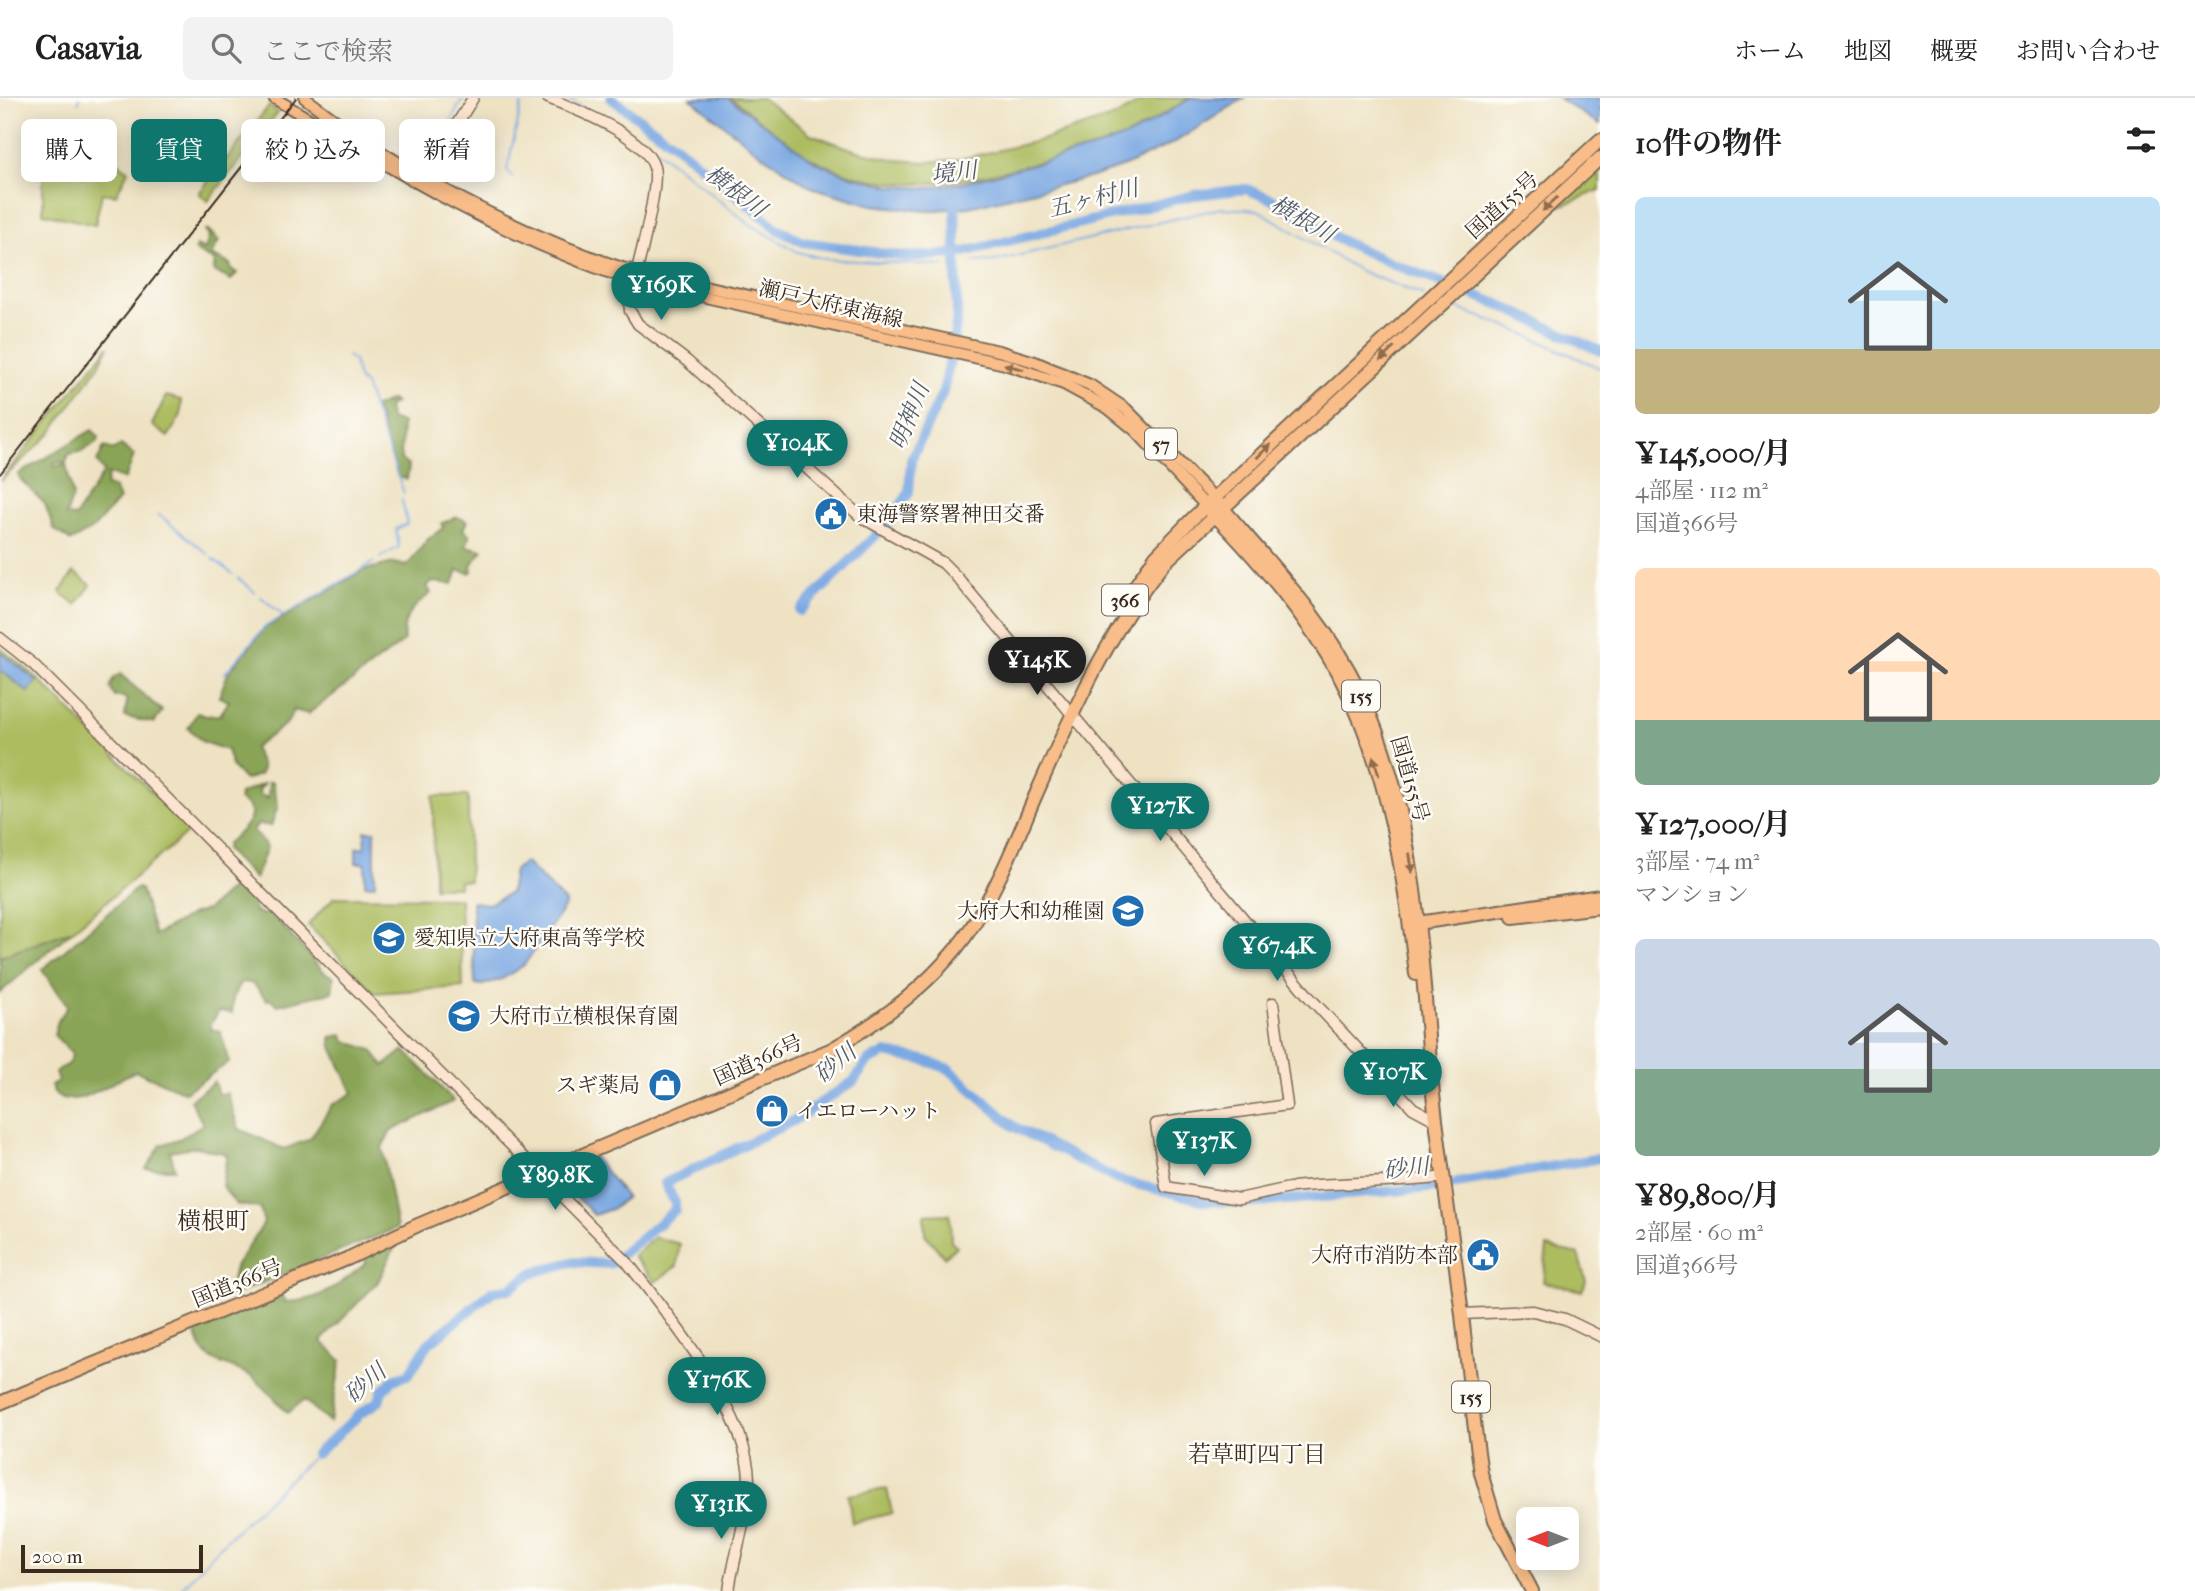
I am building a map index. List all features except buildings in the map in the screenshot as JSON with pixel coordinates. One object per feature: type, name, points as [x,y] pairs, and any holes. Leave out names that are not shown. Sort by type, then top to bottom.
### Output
[{"type":"highway","name":"国道155号","points":[[1214,506],[1464,283],[1594,154],[1600,140]]},
{"type":"highway","name":"国道155号","points":[[1214,506],[1424,302],[1594,154]]},
{"type":"highway","name":"国道155号","points":[[1214,506],[1289,581],[1317,618],[1359,691],[1395,786],[1408,845],[1437,1121],[1481,1473],[1499,1528],[1532,1591]]},
{"type":"highway","name":"国道366号","points":[[0,1403],[349,1258],[537,1174],[832,1049],[908,998],[936,972],[965,937],[984,905],[1003,871],[1073,713],[1138,596],[1214,506]]},
{"type":"highway","points":[[1415,928],[1600,896]]},
{"type":"highway","points":[[1415,928],[1600,907]]},
{"type":"main road","name":"瀬戸大府東海線","points":[[274,98],[399,169]]},
{"type":"main road","name":"瀬戸大府東海線","points":[[305,98],[399,166]]},
{"type":"main road","name":"瀬戸大府東海線","points":[[422,182],[466,212],[548,250],[635,276],[933,342],[969,344],[1035,362],[1105,394],[1140,421],[1214,506]]},
{"type":"main road","name":"瀬戸大府東海線","points":[[933,342],[960,354],[1035,373],[1108,408],[1135,429],[1214,506]]},
{"type":"street","points":[[460,119],[473,98]]},
{"type":"street","points":[[548,98],[620,133],[645,151],[652,161],[655,169],[654,188],[629,303],[638,324],[687,361],[861,517],[943,564],[1073,713],[1220,894],[1310,998],[1413,1108],[1437,1121]]},
{"type":"street","points":[[0,638],[33,664],[109,740],[624,1260],[655,1297],[718,1389],[741,1433],[750,1482],[729,1591]]},
{"type":"street","points":[[1273,1003],[1287,1105],[1156,1124],[1166,1187],[1239,1199],[1292,1188],[1339,1183],[1408,1182],[1444,1177]]},
{"type":"street","points":[[1462,1314],[1533,1311],[1566,1319],[1600,1336]]},
{"type":"green space","points":[[731,98],[762,98],[811,134],[854,150],[896,160],[926,162],[961,159],[1038,141],[1118,115],[1147,98],[1190,98],[1136,131],[1091,149],[987,175],[931,183],[903,183],[846,173],[817,161],[784,140]]},
{"type":"green space","points":[[269,106],[278,112],[272,119],[259,119]]},
{"type":"green space","points":[[241,141],[241,159],[227,177],[227,158]]},
{"type":"green space","points":[[117,161],[128,171],[116,195],[102,193],[95,225],[43,213],[43,182],[117,182]]},
{"type":"green space","points":[[1600,166],[1600,190],[1553,209]]},
{"type":"green space","points":[[208,182],[223,182],[208,201],[199,193]]},
{"type":"green space","points":[[208,230],[219,241],[211,255],[230,264],[231,269],[237,273],[231,280],[213,271],[215,262],[195,250],[196,246],[205,250],[209,236],[205,231]]},
{"type":"green space","points":[[109,346],[99,366],[50,434],[0,481]]},
{"type":"green space","points":[[166,396],[181,400],[181,415],[168,437],[152,425]]},
{"type":"green space","points":[[391,400],[395,403],[388,406],[390,419],[402,423],[401,460],[409,466],[407,479],[398,477],[375,407]]},
{"type":"green space","points":[[92,430],[99,437],[98,441],[83,451],[69,454],[66,462],[54,463],[55,467],[66,464],[73,496],[66,516],[75,517],[104,472],[97,462],[104,447],[114,450],[121,445],[134,455],[125,479],[108,474],[106,486],[114,488],[119,499],[94,528],[71,541],[54,529],[45,504],[19,478],[19,474]]},
{"type":"green space","points":[[457,517],[467,521],[463,529],[470,535],[466,546],[483,550],[471,565],[472,571],[470,573],[458,570],[453,584],[432,582],[427,586],[431,593],[406,619],[404,641],[308,714],[294,710],[287,723],[254,748],[262,767],[261,774],[245,780],[232,767],[227,750],[203,742],[188,728],[197,713],[206,716],[220,715],[229,701],[219,697],[228,673],[265,628],[364,570],[394,563],[407,566],[428,539],[443,528],[442,523]]},
{"type":"green space","points":[[74,572],[91,585],[76,605],[60,592]]},
{"type":"green space","points":[[0,648],[33,674],[187,827],[188,832],[73,930],[0,957]]},
{"type":"green space","points":[[120,674],[162,711],[154,723],[125,717],[127,700],[124,697],[115,697],[110,688],[113,679]]},
{"type":"green space","points":[[269,782],[273,782],[278,806],[271,826],[258,824],[253,830],[267,847],[255,879],[226,850],[227,843],[251,817],[247,805],[239,800],[240,794],[265,783],[259,790],[260,795],[268,798]]},
{"type":"green space","points":[[433,796],[468,796],[469,881],[459,881],[459,887],[434,887]]},
{"type":"green space","points":[[240,881],[255,897],[254,910],[259,914],[271,914],[325,973],[334,977],[332,992],[278,1005],[271,999],[267,1000],[252,984],[240,983],[233,997],[232,1013],[219,1011],[210,1025],[212,1030],[220,1031],[229,1062],[185,1092],[136,1071],[79,1098],[67,1099],[57,1095],[51,1085],[58,1081],[55,1072],[68,1063],[72,1053],[54,1035],[58,1021],[68,1006],[42,970],[137,888],[141,889],[155,935],[193,914],[207,910]]},
{"type":"green space","points":[[334,897],[460,898],[463,987],[375,993],[308,925]]},
{"type":"green space","points":[[73,930],[3,990],[0,993],[0,957]]},
{"type":"green space","points":[[343,1035],[345,1041],[372,1050],[384,1066],[404,1050],[454,1101],[391,1131],[382,1147],[397,1228],[228,1297],[235,1267],[264,1223],[260,1208],[236,1204],[222,1186],[227,1154],[196,1147],[170,1151],[175,1169],[146,1169],[161,1145],[181,1138],[203,1124],[190,1100],[214,1082],[218,1094],[227,1093],[239,1129],[284,1149],[310,1139],[332,1105],[353,1093],[332,1047],[331,1037]]},
{"type":"green space","points":[[950,1214],[951,1241],[957,1246],[944,1257],[925,1234],[924,1215]]},
{"type":"green space","points":[[654,1237],[680,1244],[677,1266],[655,1282],[633,1256]]},
{"type":"green space","points":[[396,1244],[378,1282],[321,1341],[341,1360],[330,1422],[304,1400],[288,1413],[253,1378],[217,1362],[203,1351],[195,1328],[280,1291],[286,1302],[320,1295],[366,1263],[364,1255]]},
{"type":"green space","points":[[1547,1247],[1578,1254],[1586,1281],[1582,1291],[1543,1282]]},
{"type":"green space","points":[[887,1489],[892,1513],[852,1523],[848,1495]]},
{"type":"water","points":[[690,98],[728,98],[816,162],[854,177],[891,186],[926,188],[966,182],[1101,146],[1134,133],[1191,98],[1244,98],[1175,142],[1127,165],[1092,177],[969,207],[926,211],[872,205],[811,187],[762,155]]},
{"type":"water","points":[[1558,98],[1600,98],[1600,125]]},
{"type":"water","points":[[0,652],[37,681],[28,692],[0,670]]},
{"type":"water","points":[[365,831],[375,831],[375,885],[365,885],[365,863],[356,863],[356,848],[365,847]]},
{"type":"water","points":[[525,862],[565,902],[565,906],[524,965],[502,979],[483,985],[475,984],[472,902],[489,904],[510,893],[514,870]]},
{"type":"water","points":[[594,1157],[626,1197],[614,1208],[594,1215],[562,1182],[565,1170]]},
{"type":"waterway","points":[[78,102],[80,98]]},
{"type":"waterway","name":"横根川","points":[[452,119],[463,98]]},
{"type":"waterway","points":[[513,178],[507,170],[523,98]]},
{"type":"waterway","name":"横根川","points":[[566,98],[649,144],[748,223],[798,252],[825,259],[945,266]]},
{"type":"waterway","name":"五ヶ村川","points":[[611,98],[674,144],[779,230],[803,242],[909,257],[956,254],[1194,195],[1246,189],[1274,200],[1338,239],[1393,264],[1498,304],[1600,351]]},
{"type":"waterway","name":"明神川","points":[[800,611],[890,521],[909,493],[911,460],[943,392],[952,351],[957,318],[955,195]]},
{"type":"waterway","name":"横根川","points":[[973,262],[995,261],[1221,208],[1258,210],[1360,271],[1424,296]]},
{"type":"waterway","name":"横根川","points":[[1449,305],[1515,330],[1600,368]]},
{"type":"waterway","points":[[347,356],[354,361],[358,379],[365,385],[404,493]]},
{"type":"waterway","points":[[380,558],[399,547],[396,529],[407,524],[402,500]]},
{"type":"waterway","points":[[158,514],[208,554]]},
{"type":"waterway","points":[[212,558],[233,574]]},
{"type":"waterway","points":[[225,673],[265,627],[374,562]]},
{"type":"waterway","points":[[238,578],[255,592]]},
{"type":"waterway","points":[[261,597],[284,616]]},
{"type":"waterway","name":"砂川","points":[[316,1454],[361,1413],[379,1401],[382,1391],[393,1380],[409,1374],[428,1344],[493,1291],[509,1289],[532,1273],[572,1262],[610,1264],[675,1210],[675,1203],[665,1183],[793,1121],[854,1081],[868,1061],[885,1053],[924,1060],[949,1069],[1013,1126],[1118,1180],[1206,1201],[1251,1203],[1428,1188],[1600,1158]]},
{"type":"waterway","name":"砂川","points":[[179,1591],[221,1545],[316,1454]]},
{"type":"railway","points":[[0,474],[296,98]]},
{"type":"place","name":"東海警察署神田交番","points":[[831,514]]},
{"type":"place","name":"大府大和幼稚園","points":[[1128,911]]},
{"type":"place","name":"愛知県立大府東高等学校","points":[[389,938]]},
{"type":"place","name":"大府市立横根保育園","points":[[464,1016]]},
{"type":"place","name":"スギ薬局","points":[[665,1085]]},
{"type":"place","name":"イエローハット","points":[[772,1111]]},
{"type":"place","name":"大府市消防本部","points":[[1483,1255]]},
{"type":"district","name":"横根町","points":[[213,1221]]},
{"type":"district","name":"若草町四丁目","points":[[1257,1454]]},
{"type":"water label","name":"境川","points":[[954,172]]}]
